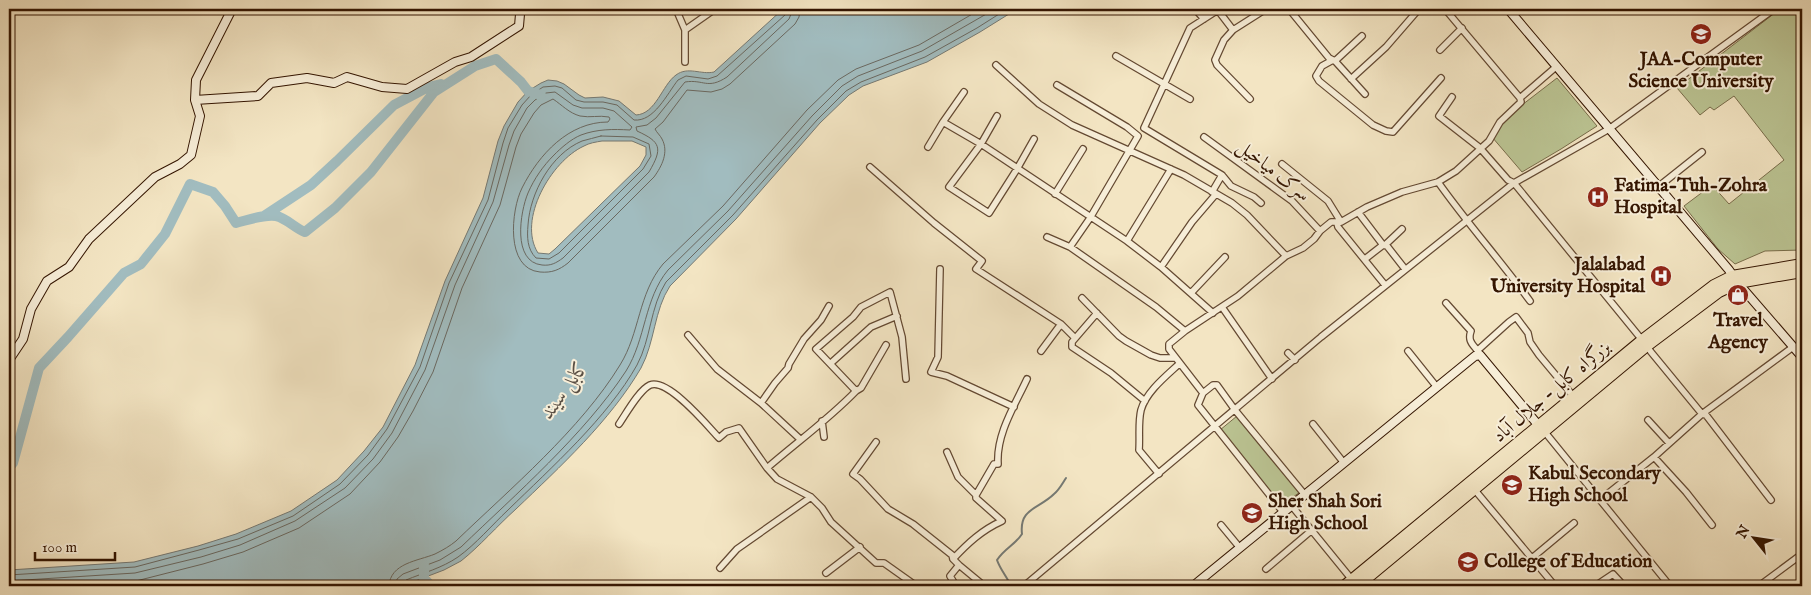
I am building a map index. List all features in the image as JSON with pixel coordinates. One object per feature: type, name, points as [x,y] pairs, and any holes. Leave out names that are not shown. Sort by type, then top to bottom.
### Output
[{"type":"highway","name":"بزرگراه کابل- جلال آباد","points":[[1353,585],[1714,285],[1802,264]]},
{"type":"highway","name":"بزرگراه کابل- جلال آباد","points":[[1735,280],[1802,272]]},
{"type":"highway","name":"بزرگراه کابل- جلال آباد","points":[[1353,585],[1474,489],[1574,397],[1645,343]]},
{"type":"street","points":[[9,360],[23,339],[31,309],[47,281],[69,267],[90,239],[155,177],[180,164],[191,155],[200,116],[195,100],[196,80],[232,9]]},
{"type":"street","points":[[195,100],[258,96],[271,83],[307,78],[334,83],[347,77],[382,87],[407,89],[455,62],[471,58],[518,26],[519,9]]},
{"type":"street","points":[[676,9],[685,30],[684,62]]},
{"type":"street","points":[[685,30],[715,9]]},
{"type":"street","points":[[1195,9],[1204,19]]},
{"type":"street","points":[[1233,30],[1217,9],[1190,28],[1144,128],[1222,175],[1231,186],[1261,203]]},
{"type":"street","points":[[1250,99],[1215,60],[1224,40],[1233,30],[1254,12],[1266,9]]},
{"type":"street","points":[[1289,9],[1333,61],[1365,94]]},
{"type":"street","points":[[1351,79],[1386,47],[1419,9]]},
{"type":"street","points":[[1203,393],[1174,358],[1169,349],[1170,344],[1185,331],[1222,307],[1286,256],[1303,248],[1331,222],[1339,222],[1402,192],[1438,182],[1456,171],[1489,140],[1500,122],[1521,102],[1520,98],[1445,9]]},
{"type":"street","points":[[1508,9],[1802,357]]},
{"type":"street","points":[[1024,586],[1385,284],[1514,183],[1609,129],[1774,9]]},
{"type":"street","points":[[1440,50],[1462,28]]},
{"type":"street","points":[[1362,36],[1333,61],[1322,66],[1316,76],[1319,81],[1373,125],[1393,132],[1441,78]]},
{"type":"street","points":[[1116,56],[1190,99]]},
{"type":"street","points":[[996,65],[1034,99],[1072,126],[1184,175],[1232,203],[1247,215],[1286,256]]},
{"type":"street","points":[[1520,98],[1557,66]]},
{"type":"street","points":[[1057,85],[1138,136],[1090,218],[1070,247]]},
{"type":"street","points":[[928,146],[964,92]]},
{"type":"street","points":[[1452,96],[1439,116],[1480,148],[1508,180],[1514,183],[1702,414],[1706,416],[1771,500]]},
{"type":"street","points":[[998,116],[981,144],[949,187],[952,190],[990,213],[1034,139]]},
{"type":"street","points":[[943,122],[981,144],[1127,241],[1161,267],[1213,313]]},
{"type":"street","name":"سرک میاخیل","points":[[1204,137],[1292,201],[1320,231]]},
{"type":"street","points":[[1055,194],[1083,149]]},
{"type":"street","points":[[1658,187],[1702,152]]},
{"type":"street","points":[[1282,164],[1328,201],[1339,222],[1338,227],[1385,284]]},
{"type":"street","points":[[870,167],[934,223],[982,261],[976,269],[1061,324],[1075,338]]},
{"type":"street","points":[[1127,241],[1171,169]]},
{"type":"street","points":[[1161,267],[1214,193],[1222,175]]},
{"type":"street","points":[[1438,182],[1499,258],[1530,301]]},
{"type":"street","points":[[1358,212],[1405,269]]},
{"type":"street","points":[[1365,259],[1402,229]]},
{"type":"street","points":[[1047,238],[1070,247],[1156,307],[1185,331]]},
{"type":"street","points":[[1191,293],[1225,257]]},
{"type":"street","points":[[940,269],[938,357],[932,372],[947,376],[1014,407]]},
{"type":"street","points":[[856,391],[816,349],[853,317],[861,307],[890,292],[902,337],[906,379]]},
{"type":"street","points":[[1082,298],[1119,336],[1134,346],[1160,358],[1174,358]]},
{"type":"street","points":[[1446,303],[1471,331],[1469,336],[1470,344],[1479,352],[1670,586]]},
{"type":"street","points":[[761,404],[788,368],[804,339],[821,320],[829,306]]},
{"type":"street","points":[[1222,307],[1272,379]]},
{"type":"street","points":[[1097,313],[1072,342],[1072,347],[1111,373],[1145,400]]},
{"type":"street","points":[[831,363],[871,327],[897,316]]},
{"type":"street","points":[[1192,586],[1475,356],[1508,322],[1516,317],[1528,333],[1530,342],[1539,355],[1574,397]]},
{"type":"street","points":[[1041,351],[1061,324]]},
{"type":"street","points":[[688,335],[717,369],[761,404],[800,439]]},
{"type":"street","points":[[767,468],[861,388],[886,346]]},
{"type":"street","points":[[1600,500],[1654,457],[1702,414],[1793,347]]},
{"type":"street","points":[[1408,351],[1436,386]]},
{"type":"street","points":[[1288,354],[1295,360]]},
{"type":"street","points":[[1158,474],[1139,450],[1141,411],[1145,400],[1179,364]]},
{"type":"street","points":[[976,495],[994,464],[998,464],[997,453],[1004,427],[1027,379]]},
{"type":"street","points":[[618,424],[643,390],[650,385],[656,384],[668,389],[686,403],[719,438],[726,432],[739,428],[777,479],[811,497],[822,508],[831,522],[876,563],[884,563],[916,586]]},
{"type":"street","points":[[1284,512],[1198,405],[1203,393],[1215,384],[1234,410],[1305,495]]},
{"type":"street","points":[[1648,420],[1668,443]]},
{"type":"street","points":[[822,421],[824,436]]},
{"type":"street","points":[[1313,424],[1344,463]]},
{"type":"street","points":[[876,442],[853,474],[888,509],[913,524],[935,541],[952,555],[959,565],[982,584]]},
{"type":"street","points":[[947,452],[958,478],[976,495],[976,498],[1002,521],[987,527],[953,559]]},
{"type":"street","points":[[1654,457],[1686,492],[1712,525]]},
{"type":"street","points":[[1474,489],[1555,586]]},
{"type":"street","points":[[720,568],[737,549],[811,497]]},
{"type":"street","points":[[1291,506],[1312,530],[1353,585]]},
{"type":"street","points":[[1532,558],[1574,523]]},
{"type":"street","points":[[1221,525],[1240,548]]},
{"type":"street","points":[[1266,569],[1312,530]]},
{"type":"street","points":[[826,573],[860,547]]},
{"type":"street","points":[[1759,586],[1802,554]]},
{"type":"street","points":[[956,586],[950,576],[959,565]]},
{"type":"street","points":[[1595,586],[1613,574],[1624,586]]},
{"type":"green space","points":[[1780,9],[1802,9],[1802,250],[1765,251],[1735,264],[1718,249],[1684,206],[1712,185],[1729,204],[1784,160],[1734,96],[1714,110],[1710,107],[1700,115],[1677,88]]},
{"type":"green space","points":[[1557,78],[1597,126],[1522,172],[1492,137],[1509,115]]},
{"type":"green space","points":[[1237,416],[1300,492],[1282,505],[1220,430]]},
{"type":"water","name":"کابل سيند","points":[[783,9],[1017,9],[927,62],[863,86],[849,95],[820,123],[736,219],[670,286],[657,316],[646,358],[629,388],[615,406],[567,460],[461,561],[444,570],[402,586],[9,586],[9,570],[134,562],[198,546],[236,534],[291,511],[337,480],[383,427],[415,365],[445,281],[483,198],[498,141],[504,126],[518,102],[528,91],[548,80],[557,81],[585,98],[603,97],[619,101],[636,115],[649,110],[671,80],[681,72],[714,72]],"holes":[[[632,141],[646,147],[646,155],[640,166],[555,249],[549,254],[538,253],[533,240],[532,224],[535,209],[549,178],[560,164],[590,143]]]},
{"type":"waterway","points":[[9,468],[13,463],[39,368],[124,273],[141,264],[165,234],[190,184],[213,192],[236,223],[261,217],[276,216],[305,232],[335,208],[371,172],[434,92],[475,66],[496,59],[528,91],[541,95]]},
{"type":"waterway","points":[[264,216],[311,185],[394,105],[428,87],[441,84]]},
{"type":"waterway","points":[[1011,586],[997,560],[1022,534],[1022,525],[1027,514],[1056,492],[1066,478]]},
{"type":"waterway","points":[[424,565],[424,578],[431,586]]},
{"type":"place","name":"JAA-Computer Science University","points":[[1701,34]]},
{"type":"place","name":"Fatima-Tuh-Zohra Hospital","points":[[1598,197]]},
{"type":"place","name":"Jalalabad University Hospital","points":[[1661,276]]},
{"type":"place","name":"Travel Agency","points":[[1738,295]]},
{"type":"place","name":"Kabul Secondary High School","points":[[1512,485]]},
{"type":"place","name":"Sher Shah Sori High School","points":[[1252,513]]},
{"type":"place","name":"College of Education","points":[[1468,562]]}]
